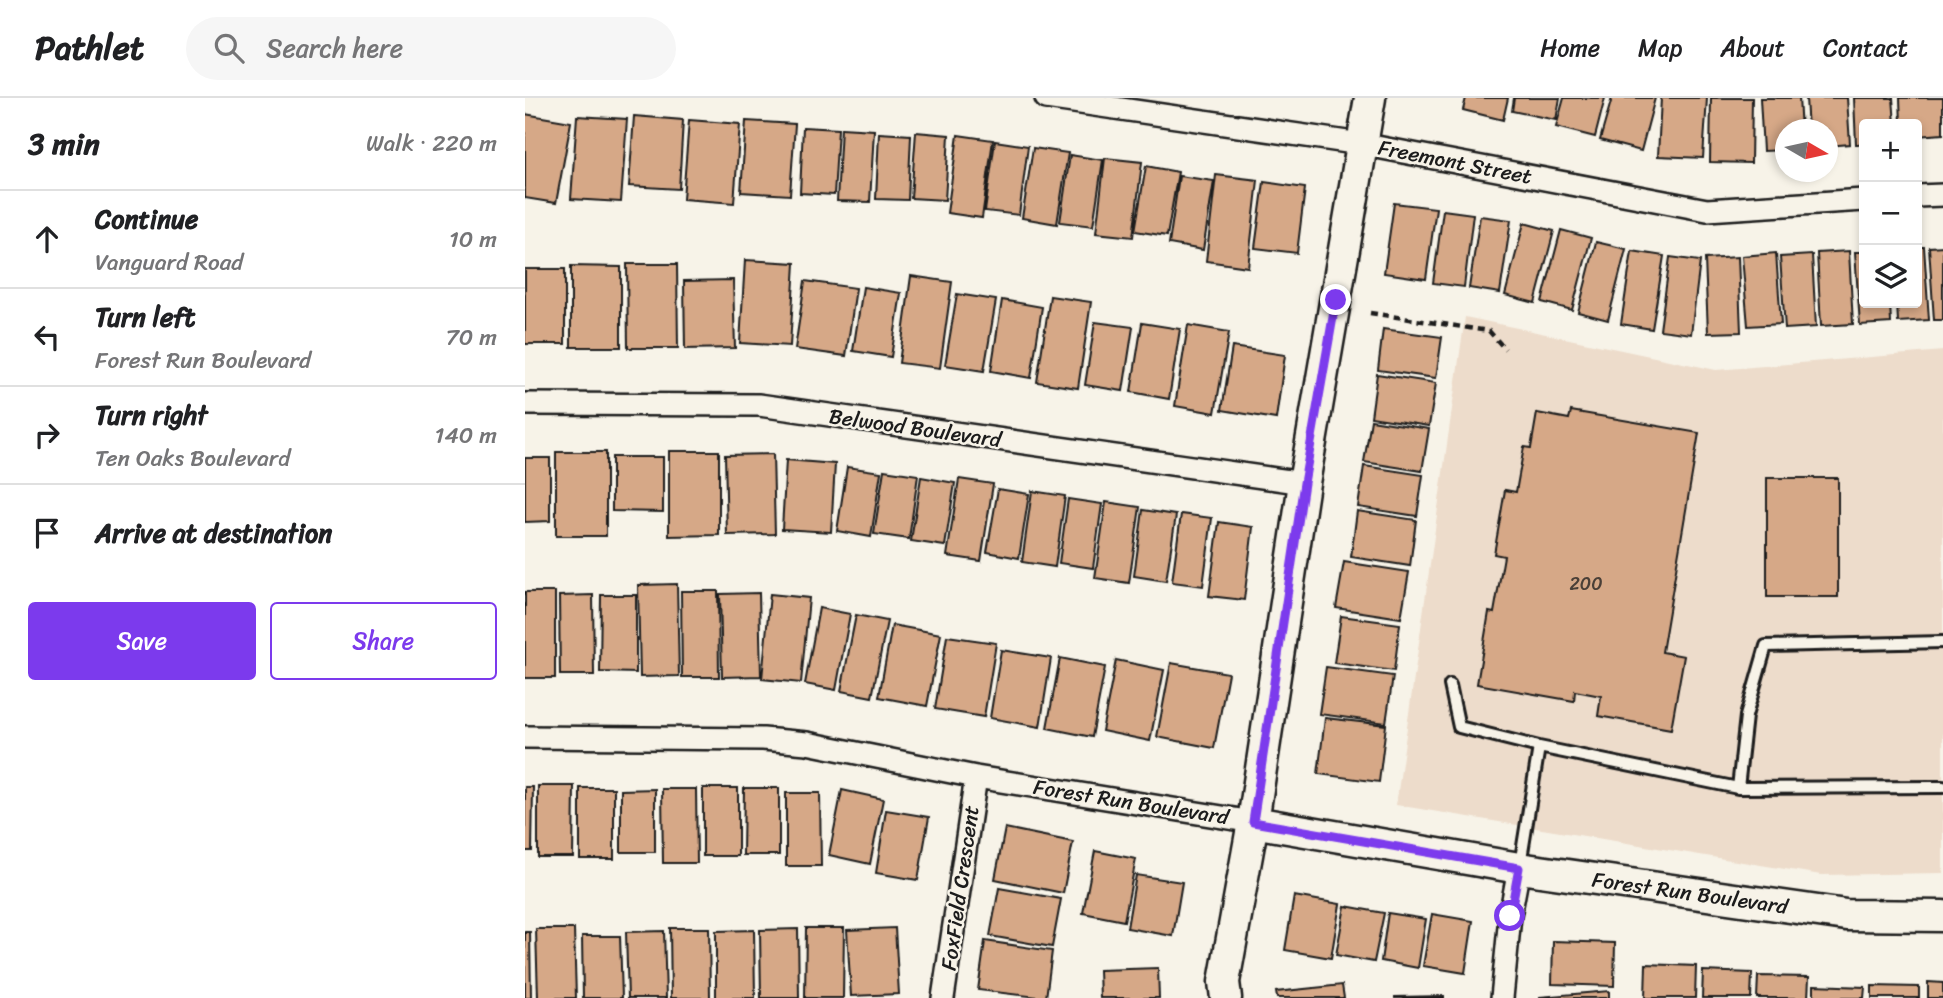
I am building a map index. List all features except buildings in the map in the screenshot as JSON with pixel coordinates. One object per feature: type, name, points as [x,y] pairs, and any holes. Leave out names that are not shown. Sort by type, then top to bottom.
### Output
[{"type":"street","name":"Freemont Street","points":[[1046,98],[1361,144],[1707,210],[1859,200]]},
{"type":"street","points":[[1226,998],[1224,982],[1253,822],[1304,483],[1370,98]]},
{"type":"street","points":[[1922,197],[1943,195]]},
{"type":"street","name":"Belwood Boulevard","points":[[525,404],[759,405],[1304,483]]},
{"type":"street","name":"Forest Run Boulevard","points":[[525,737],[763,738],[807,743],[976,777],[1519,868],[1846,915],[1943,916]]},
{"type":"street","name":"FoxField Crescent","points":[[943,998],[976,777]]},
{"type":"street","points":[[1502,998],[1510,916],[1519,868]]},
{"type":"lane","points":[[1738,788],[1746,716],[1766,646],[1943,642]]},
{"type":"lane","points":[[1450,685],[1459,727],[1539,747],[1738,788],[1943,787]]},
{"type":"lane","points":[[1519,868],[1539,747]]},
{"type":"path","points":[[1370,313],[1489,331],[1505,349]]},
{"type":"shaded area","points":[[1465,317],[1716,370],[1943,351],[1943,873],[1821,875],[1396,805]]},
{"type":"route","points":[[1336,300],[1304,483],[1253,822],[1519,868],[1510,916]]}]
